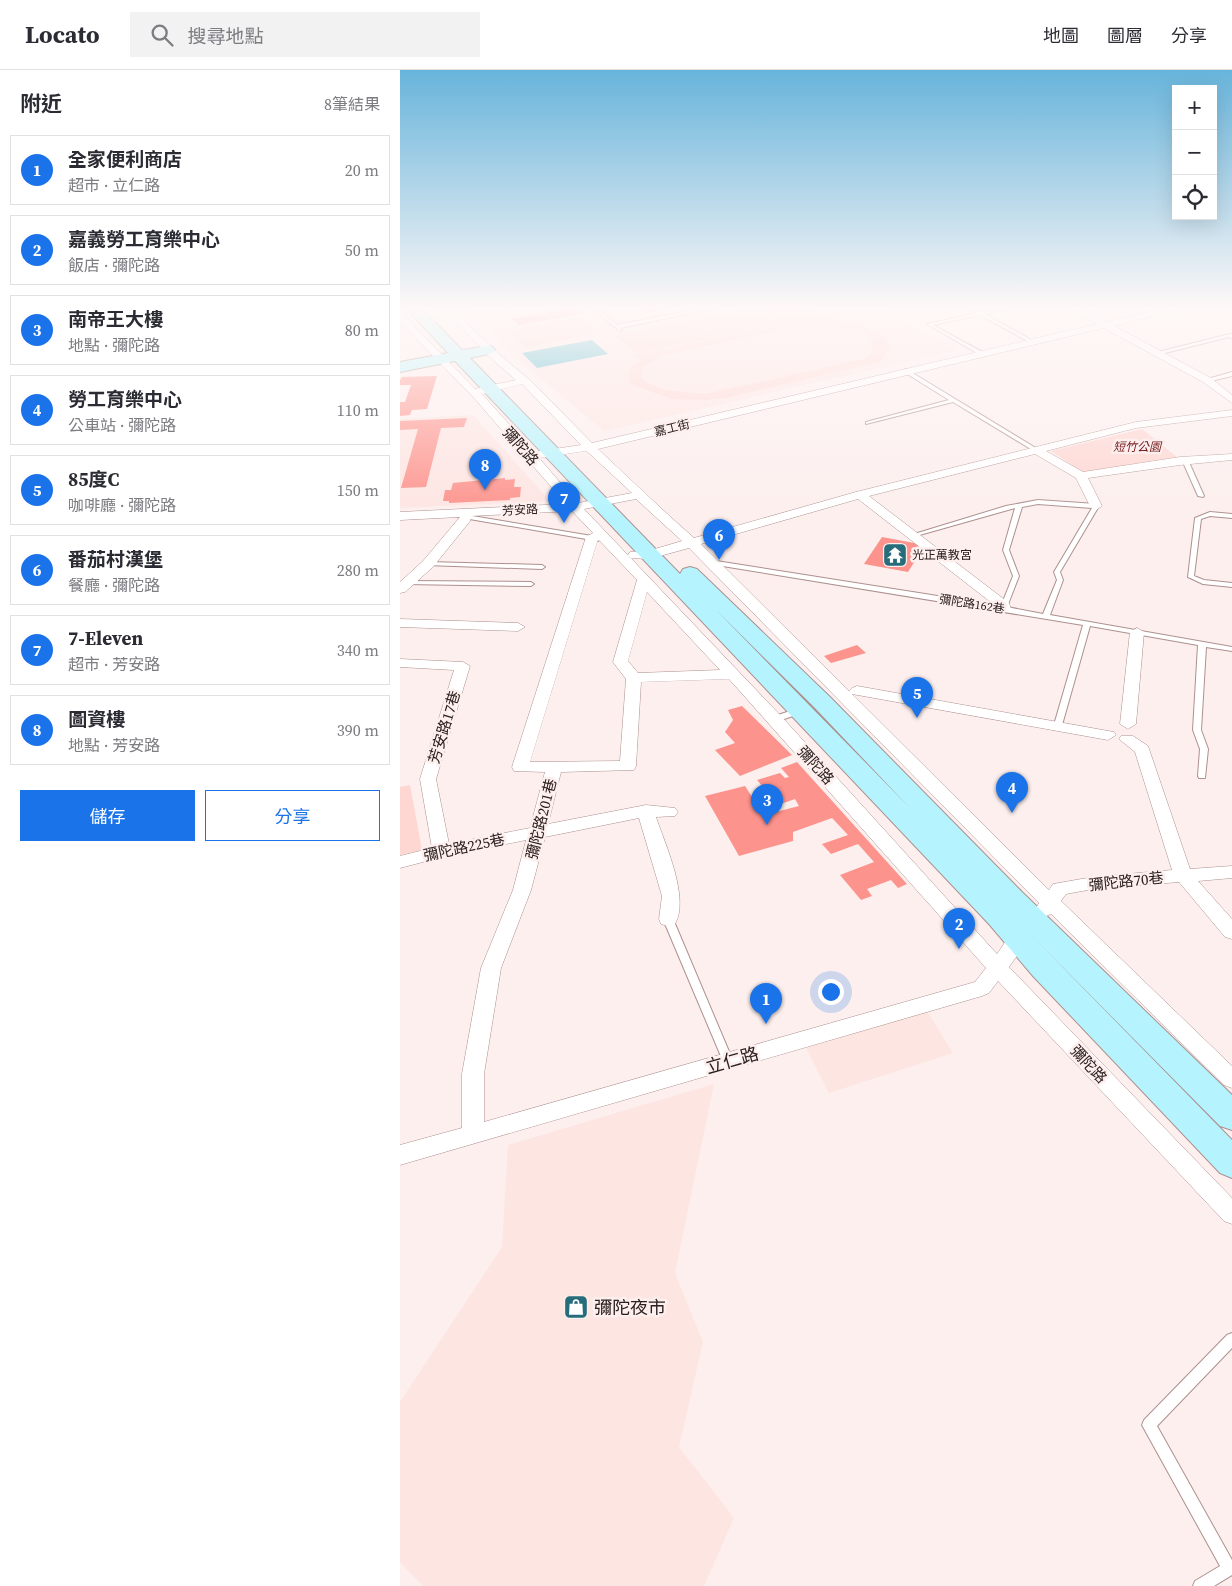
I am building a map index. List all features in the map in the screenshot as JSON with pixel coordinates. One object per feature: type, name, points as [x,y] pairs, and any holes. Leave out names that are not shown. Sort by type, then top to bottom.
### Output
[{"type":"street","name":"彌陀路","points":[[482,376],[491,388],[529,456],[775,719],[997,968],[1232,1214]]},
{"type":"street","name":"彌陀路","points":[[482,376],[491,388],[571,450],[639,495],[676,532],[692,543],[838,697],[1035,921],[1232,1116]]},
{"type":"street","name":"嘉工街","points":[[529,456],[571,450],[886,376]]},
{"type":"street","points":[[1199,376],[1232,400]]},
{"type":"street","name":"彌陀路","points":[[491,388],[571,450],[607,501],[658,553],[799,711],[1018,938],[1043,968],[1232,1163]]},
{"type":"street","points":[[619,552],[658,553],[860,495],[1136,425],[1232,413]]},
{"type":"street","points":[[1036,450],[1081,476],[1096,506]]},
{"type":"street","points":[[1081,476],[1185,460],[1232,457]]},
{"type":"street","name":"芳安路","points":[[400,516],[575,507],[639,495]]},
{"type":"street","points":[[860,495],[914,535],[1004,607]]},
{"type":"street","points":[[403,586],[428,564],[466,518]]},
{"type":"street","points":[[554,768],[520,767],[592,538]]},
{"type":"street","name":"彌陀路","points":[[658,553],[838,697],[1232,1079]]},
{"type":"street","points":[[644,579],[620,662],[634,678],[733,674]]},
{"type":"street","points":[[400,623],[518,627]]},
{"type":"street","points":[[1137,632],[1128,731],[1142,750],[1183,875],[1232,932]]},
{"type":"street","name":"芳安路17巷","points":[[400,663],[463,666],[428,779],[442,851]]},
{"type":"street","name":"彌陀路201巷","points":[[473,1134],[473,1074],[491,968],[522,890],[554,768],[628,766],[634,678]]},
{"type":"street","points":[[838,697],[1058,725],[1108,735]]},
{"type":"street","points":[[646,811],[671,896],[668,918]]},
{"type":"street","name":"彌陀路225巷","points":[[400,862],[442,851],[646,811],[669,812]]},
{"type":"street","name":"彌陀路70巷","points":[[1035,921],[1060,889],[1093,883],[1232,872]]},
{"type":"street","name":"立仁路","points":[[400,1155],[982,988],[1018,938],[1035,921]]},
{"type":"lane","points":[[914,376],[1036,450]]},
{"type":"lane","points":[[1207,380],[1225,376]]},
{"type":"lane","points":[[868,423],[954,400]]},
{"type":"lane","points":[[1185,460],[1201,496]]},
{"type":"lane","points":[[914,535],[1019,505],[1038,502],[1096,506],[1057,572],[1060,580],[1046,616]]},
{"type":"lane","points":[[1004,607],[1016,576],[1006,550],[1019,505]]},
{"type":"lane","points":[[451,514],[592,538],[619,552]]},
{"type":"lane","points":[[1232,516],[1210,514],[1198,518],[1191,576],[1203,582],[1232,586]]},
{"type":"lane","name":"彌陀路162巷","points":[[710,562],[1004,607],[1088,624],[1232,649]]},
{"type":"lane","points":[[428,564],[542,567]]},
{"type":"lane","points":[[403,586],[531,584]]},
{"type":"lane","points":[[1058,725],[1088,624]]},
{"type":"lane","points":[[1202,644],[1197,730],[1204,749],[1202,776]]},
{"type":"lane","points":[[775,719],[799,711]]},
{"type":"lane","points":[[668,918],[728,1061]]},
{"type":"lane","points":[[1200,1586],[1229,1569],[1149,1425],[1232,1339]]},
{"type":"shaded area","points":[[538,376],[845,376],[604,431]]},
{"type":"shaded area","points":[[473,415],[550,501],[400,508],[400,419]]},
{"type":"shaded area","points":[[927,1011],[953,1053],[829,1093],[806,1048]]},
{"type":"shaded area","name":"彌陀夜市","points":[[714,1084],[675,1273],[703,1342],[679,1447],[734,1518],[704,1586],[423,1586],[400,1562],[400,1402],[502,1247],[508,1145]]},
{"type":"green space","points":[[629,376],[641,376],[645,382],[665,390],[705,394],[788,376],[821,376],[726,398],[706,400],[671,399],[631,384]]},
{"type":"green space","name":"短竹公園","points":[[1142,429],[1177,457],[1082,472],[1051,451]]},
{"type":"green space","points":[[410,785],[422,850],[400,855],[400,787]]},
{"type":"building","points":[[437,376],[427,409],[412,410],[410,415],[400,416],[400,402],[405,402],[411,385],[400,385],[402,377]]},
{"type":"building","points":[[467,418],[464,427],[441,428],[426,487],[401,488],[418,429],[400,430],[400,421]]},
{"type":"building","points":[[505,478],[505,480],[515,479],[514,487],[521,487],[520,497],[510,498],[510,500],[449,503],[449,501],[443,501],[445,490],[451,490],[453,483]]},
{"type":"building","name":"光正萬教宮","points":[[882,537],[925,545],[908,572],[864,564]]},
{"type":"building","points":[[857,645],[866,653],[831,663],[824,656]]},
{"type":"building","points":[[742,706],[792,755],[740,776],[715,750],[735,743],[725,732],[733,720],[728,710]]},
{"type":"building","points":[[797,762],[907,884],[898,888],[891,880],[867,889],[872,896],[861,900],[840,875],[874,862],[858,844],[831,854],[822,844],[848,835],[832,818],[793,832],[793,841],[739,856],[705,796],[745,786],[764,815],[799,806],[795,799],[778,805],[757,780],[780,773],[785,778],[789,777],[781,768]]},
{"type":"place","name":"圖資樓","points":[[485,490]]},
{"type":"place","name":"7-Eleven","points":[[564,523]]},
{"type":"place","name":"光正萬教宮","points":[[895,555]]},
{"type":"place","name":"番茄村漢堡","points":[[719,560]]},
{"type":"place","name":"85度C","points":[[917,718]]},
{"type":"place","name":"勞工育樂中心","points":[[1012,813]]},
{"type":"place","name":"南帝王大樓","points":[[767,825]]},
{"type":"place","name":"嘉義勞工育樂中心","points":[[959,949]]},
{"type":"place","name":"全家便利商店","points":[[766,1024]]},
{"type":"place","name":"彌陀夜市","points":[[576,1307]]}]
